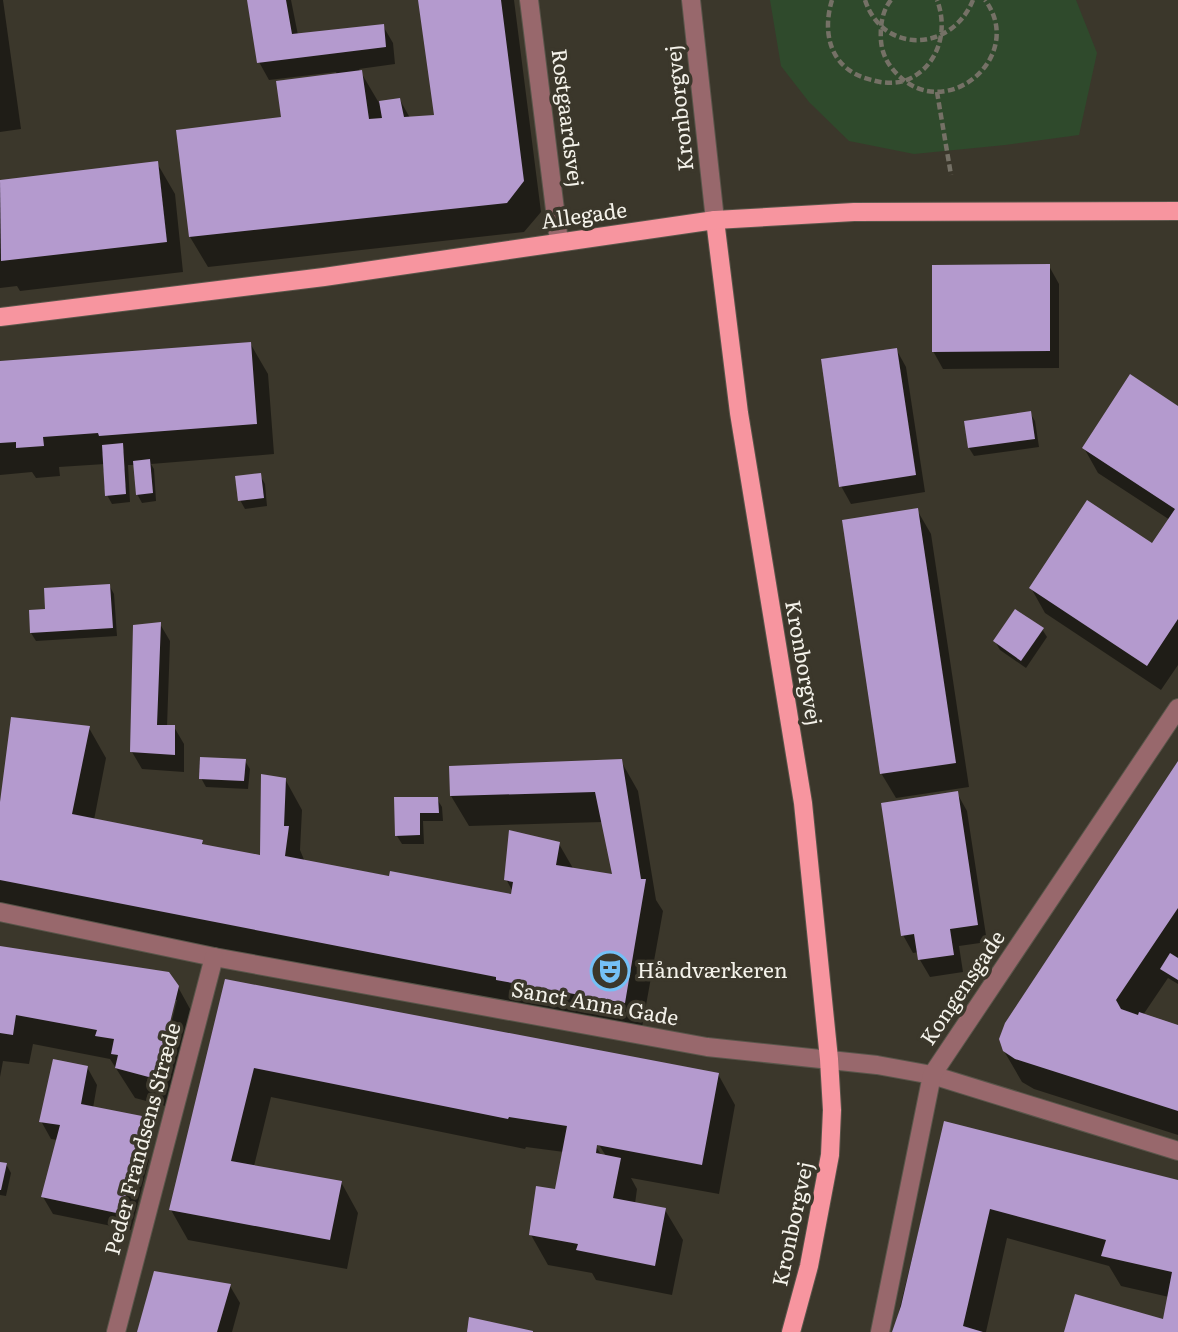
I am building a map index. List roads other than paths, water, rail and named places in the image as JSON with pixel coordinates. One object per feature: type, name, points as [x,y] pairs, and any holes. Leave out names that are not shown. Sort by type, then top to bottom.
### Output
[{"type":"main road","name":"Allegade","points":[[0,317],[324,277],[715,220],[854,212],[1178,211]]},
{"type":"main road","name":"Kronborgvej","points":[[715,220],[739,413],[803,803],[829,1059],[832,1110],[830,1155],[809,1266],[791,1332]]},
{"type":"street","name":"Rostgaardsvej","points":[[529,0],[559,242]]},
{"type":"street","name":"Kronborgvej","points":[[691,0],[715,220]]},
{"type":"street","name":"Kongensgade","points":[[880,1332],[932,1075],[1178,708]]},
{"type":"street","name":"Sanct Anna Gade","points":[[0,912],[214,957],[707,1047],[829,1059],[932,1075],[1178,1151]]},
{"type":"street","name":"Peder Frandsens Stræde","points":[[116,1332],[214,957]]},
{"type":"place","name":"Håndværkeren","points":[[610,971]]}]
